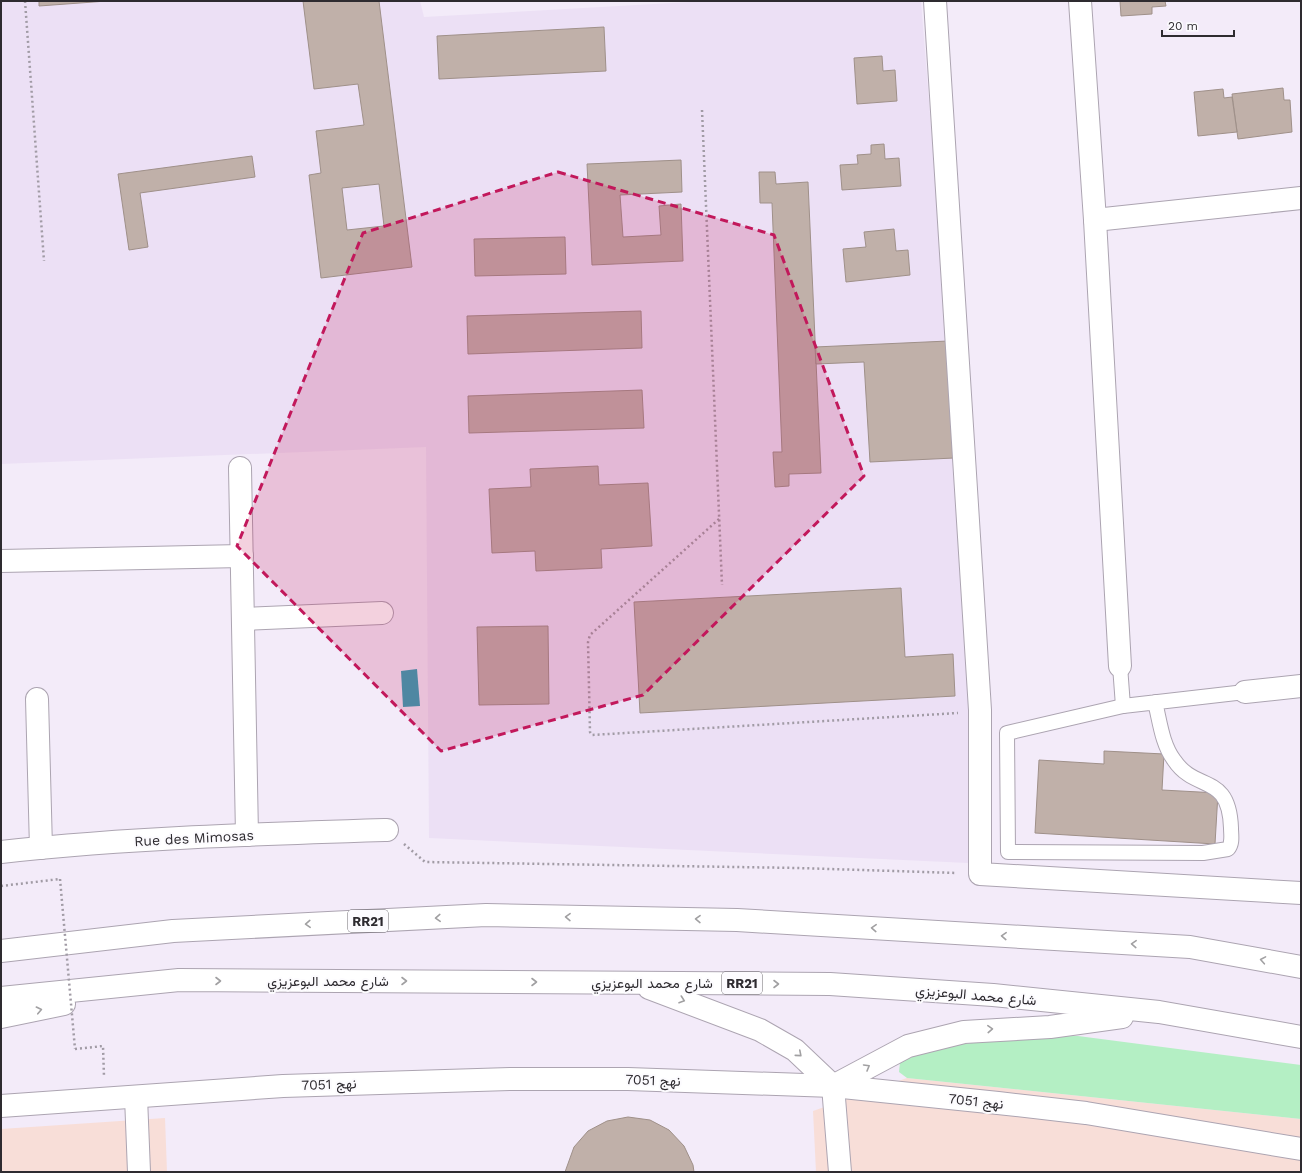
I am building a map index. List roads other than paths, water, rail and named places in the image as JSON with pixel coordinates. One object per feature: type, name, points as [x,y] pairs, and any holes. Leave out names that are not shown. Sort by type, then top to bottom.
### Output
[{"type":"main road","points":[[935,1],[980,710],[980,874],[1301,893]]},
{"type":"main road","points":[[1080,1],[1095,220],[1120,666]]},
{"type":"main road","points":[[1095,220],[1301,198]]},
{"type":"main road","points":[[240,468],[247,835]]},
{"type":"main road","points":[[1,561],[242,556]]},
{"type":"main road","points":[[243,619],[382,613]]},
{"type":"main road","points":[[1245,692],[1301,686]]},
{"type":"main road","points":[[37,700],[41,848]]},
{"type":"main road","name":"Rue des Mimosas","points":[[1,852],[41,848],[247,835],[387,830]]},
{"type":"main road","name":"RR21","points":[[1,951],[174,931],[486,915],[737,920],[1190,947],[1301,967]]},
{"type":"main road","points":[[1,938],[174,931]]},
{"type":"main road","points":[[1,1018],[179,980]]},
{"type":"main road","name":"شارع محمد البوعزيزي","points":[[1,998],[179,980],[830,984],[993,995],[1159,1012],[1301,1037]]},
{"type":"main road","points":[[631,982],[686,1001],[760,1030],[795,1050],[833,1086],[840,1172]]},
{"type":"main road","points":[[833,1086],[908,1046],[964,1032],[1050,1027],[1159,1012]]},
{"type":"main road","name":"نهج 7051","points":[[1,1106],[283,1086],[510,1079],[628,1079],[833,1086],[1086,1113],[1301,1149]]},
{"type":"main road","points":[[136,1097],[139,1172]]},
{"type":"lane","points":[[1120,666],[1123,706]]},
{"type":"lane","points":[[1155,702],[1166,750],[1174,761],[1180,768],[1220,791],[1225,798],[1231,820],[1232,844],[1228,849],[1203,853],[1008,852],[1007,733],[1123,706],[1155,702],[1245,692]]},
{"type":"water","points":[[417,669],[420,706],[403,707],[401,671]]}]
